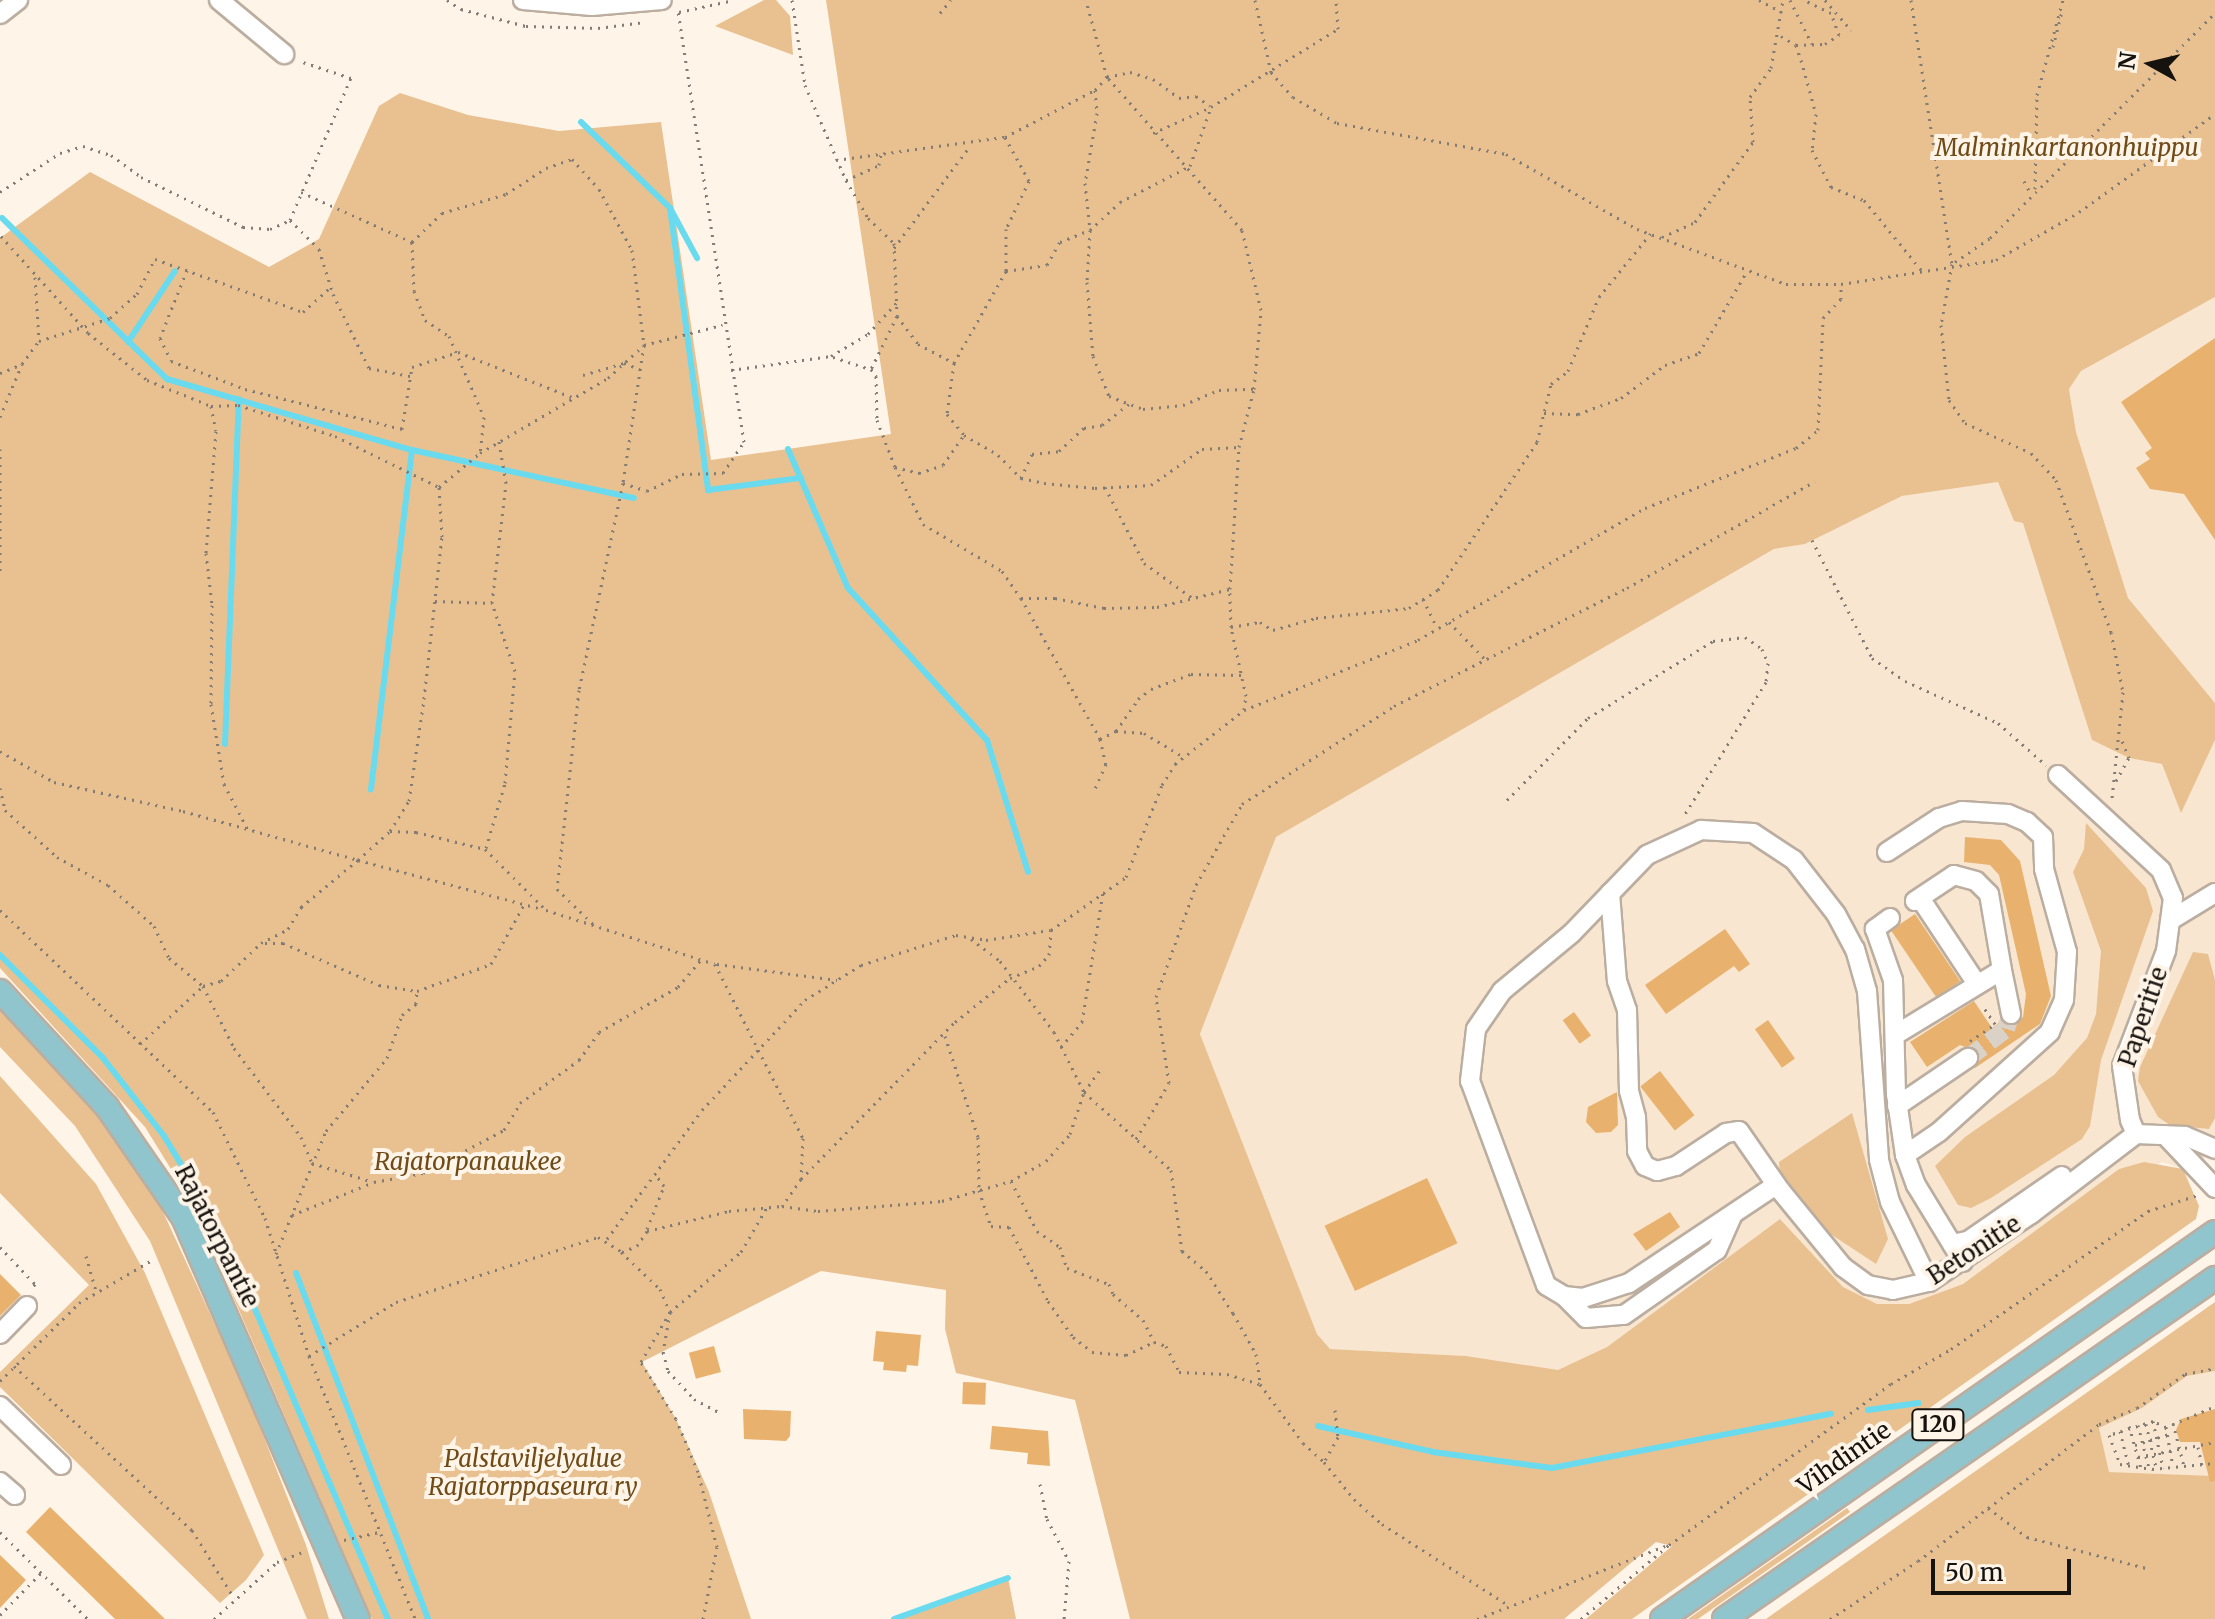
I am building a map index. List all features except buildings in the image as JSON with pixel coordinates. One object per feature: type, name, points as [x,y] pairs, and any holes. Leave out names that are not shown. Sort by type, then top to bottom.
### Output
[{"type":"main road","name":"Rajatorpantie","points":[[0,991],[107,1107],[183,1217],[230,1314],[323,1545],[358,1619]]},
{"type":"main road","name":"Vihdintie","points":[[1662,1619],[2215,1232]]},
{"type":"main road","name":"120","points":[[1724,1619],[2215,1278]]},
{"type":"main road","name":"Rajatorpantie","points":[[323,1545],[343,1619]]},
{"type":"street","points":[[0,14],[18,0]]},
{"type":"street","points":[[219,0],[284,54]]},
{"type":"street","points":[[523,0],[592,6],[662,0]]},
{"type":"street","points":[[2058,775],[2161,870],[2169,883],[2174,918],[2215,893]]},
{"type":"street","points":[[1887,852],[1939,818],[1962,811],[2008,814],[2027,822],[2043,837],[2044,869],[2067,952],[2064,1000],[2050,1032],[1939,1132],[1905,1155]]},
{"type":"street","points":[[1734,1214],[1717,1250],[1624,1315],[1586,1318],[1564,1296],[1546,1285],[1500,1170],[1470,1081],[1469,1063],[1486,1010],[1647,855],[1701,830],[1753,833],[1794,860],[1836,914],[1855,949],[1867,991],[1879,1160],[1890,1202],[1929,1282]]},
{"type":"street","points":[[1972,987],[1918,900],[1954,875],[1976,881],[1989,894],[2011,1014]]},
{"type":"street","name":"Betonitie","points":[[1610,893],[1617,981],[1627,1010],[1629,1091],[1636,1117],[1637,1151],[1645,1166],[1657,1171],[1676,1166],[1726,1133],[1739,1131],[1778,1188],[1843,1267],[1868,1285],[1893,1290],[1929,1282],[1963,1262],[2136,1134]]},
{"type":"street","points":[[1890,918],[1875,929],[1893,980],[1897,1106],[1905,1155],[1916,1185],[1963,1262]]},
{"type":"street","name":"Paperitie","points":[[2136,1134],[2125,1104],[2122,1066],[2174,918]]},
{"type":"street","points":[[1895,1035],[2002,970]]},
{"type":"street","points":[[1897,1106],[1968,1050]]},
{"type":"street","points":[[2136,1134],[2203,1140],[2215,1149]]},
{"type":"street","points":[[2165,1135],[2214,1187]]},
{"type":"street","points":[[1952,1244],[1968,1241],[2079,1164],[2104,1158]]},
{"type":"street","points":[[1564,1296],[1583,1298],[1629,1283],[1778,1188]]},
{"type":"street","points":[[0,1334],[27,1306]]},
{"type":"street","points":[[0,1406],[61,1465]]},
{"type":"street","points":[[0,1482],[15,1495]]},
{"type":"path","points":[[623,483],[647,491],[682,474],[723,473],[744,442],[676,0]]},
{"type":"path","points":[[693,0],[694,9]]},
{"type":"path","points":[[792,0],[805,85],[846,180],[868,218],[894,248],[897,316],[871,369]]},
{"type":"path","points":[[940,13],[951,0]]},
{"type":"path","points":[[1086,0],[1095,48],[1107,77],[1153,133],[1190,166],[1242,230],[1261,310],[1254,389],[1239,447],[1230,589],[1231,627],[1246,696],[1244,710]]},
{"type":"path","points":[[1255,0],[1271,72],[1293,97],[1337,123],[1506,154],[1651,233],[1746,273],[1786,284],[1841,284],[1923,272],[1952,264],[1992,261],[2079,212],[2215,114]]},
{"type":"path","points":[[1153,133],[1211,107],[1338,29],[1336,0]]},
{"type":"path","points":[[1759,0],[1782,12]]},
{"type":"path","points":[[1662,237],[1695,222],[1753,142],[1750,97],[1771,68],[1781,36],[1783,0]]},
{"type":"path","points":[[1790,0],[1812,44]]},
{"type":"path","points":[[1804,0],[1831,13],[1851,30]]},
{"type":"path","points":[[1781,36],[1796,45],[1812,44],[1839,35],[1825,0]]},
{"type":"path","points":[[1911,0],[1952,264],[1941,325],[1949,400],[1965,423],[2031,453],[2056,480],[2111,632],[2123,692],[2114,784],[2129,758],[2120,738]]},
{"type":"path","points":[[2035,189],[2035,107],[2064,0]]},
{"type":"path","points":[[1952,264],[1990,238],[2035,189],[2214,16]]},
{"type":"path","points":[[1796,45],[1816,114],[1812,150],[1831,187],[1864,200],[1923,272]]},
{"type":"path","points":[[0,192],[60,153],[83,146],[111,155],[141,177],[243,227],[270,229],[290,220],[351,78],[284,54]]},
{"type":"path","points":[[836,160],[970,146],[1005,137],[1095,90],[1107,77],[1130,72],[1153,79],[1179,98],[1196,96],[1211,107]]},
{"type":"path","points":[[1095,90],[1097,113],[1085,183],[1090,230],[1087,282],[1093,356],[1109,396],[1143,409],[1183,405],[1219,390],[1254,389]]},
{"type":"path","points":[[1006,271],[1047,265],[1060,242],[1090,230],[1120,202],[1190,166],[1211,107]]},
{"type":"path","points":[[1005,137],[1029,181],[1006,229],[1006,271],[954,363],[947,414],[964,435],[998,455],[1021,478],[1105,487],[1151,485],[1202,449],[1239,447]]},
{"type":"path","points":[[894,248],[970,146]]},
{"type":"path","points":[[846,180],[879,165],[881,154]]},
{"type":"path","points":[[480,453],[484,417],[449,336],[425,320],[414,291],[412,242],[442,213],[506,194],[546,168],[572,159],[599,189],[632,250],[644,345],[623,483],[579,690],[557,889],[596,927]]},
{"type":"path","points":[[2024,181],[2031,194]]},
{"type":"path","points":[[301,192],[412,242]]},
{"type":"path","points":[[290,220],[310,234],[369,368],[410,376]]},
{"type":"path","points":[[1231,627],[1260,622],[1273,630],[1316,618],[1409,608],[1445,581],[1473,532],[1511,484],[1537,442],[1551,384],[1568,371],[1599,297],[1651,233]]},
{"type":"path","points":[[1,236],[85,329],[147,380],[211,406],[238,405],[335,436],[439,487]]},
{"type":"path","points":[[0,417],[22,364],[39,341],[85,329],[110,318],[137,294],[155,259],[303,312],[331,287]]},
{"type":"path","points":[[187,270],[160,338],[171,361],[245,389],[402,429],[412,367],[458,352],[574,398]]},
{"type":"path","points":[[1544,413],[1578,414],[1621,398],[1665,365],[1699,353],[1746,273]]},
{"type":"path","points":[[35,277],[39,341]]},
{"type":"path","points":[[309,1356],[396,1302],[607,1238],[702,1110],[762,1050],[805,1000],[861,965],[956,935],[986,940],[1051,930],[1126,877],[1162,785],[1182,756],[1244,710],[1437,629],[1645,508],[1796,448],[1818,430],[1823,318],[1841,299],[1841,284]]},
{"type":"path","points":[[731,370],[831,356],[868,334],[898,301]]},
{"type":"path","points":[[897,316],[918,344],[954,363]]},
{"type":"path","points":[[439,487],[480,453],[574,398],[644,345],[722,325]]},
{"type":"path","points":[[831,356],[871,369],[876,376],[877,420],[895,467],[923,524],[1002,571],[1021,598],[1100,739],[1106,764],[1093,793]]},
{"type":"path","points":[[583,375],[624,363],[640,369]]},
{"type":"path","points":[[0,373],[22,364]]},
{"type":"path","points":[[1021,478],[1032,454],[1059,451],[1084,428],[1102,425],[1129,404]]},
{"type":"path","points":[[211,406],[216,431],[206,553],[212,605],[211,704],[224,784],[249,832]]},
{"type":"path","points":[[895,467],[919,473],[943,465],[964,435]]},
{"type":"path","points":[[485,849],[505,783],[515,671],[492,603],[506,483],[499,442]]},
{"type":"path","points":[[0,449],[0,574]]},
{"type":"path","points":[[1136,1139],[1169,1083],[1156,997],[1196,885],[1242,804],[1307,759],[1484,658],[1627,588],[1815,481]]},
{"type":"path","points":[[140,1044],[203,986],[221,981],[261,943],[288,929],[301,907],[390,831],[409,801],[442,537],[439,487]]},
{"type":"path","points":[[1105,487],[1144,563],[1194,599]]},
{"type":"path","points":[[1812,540],[1872,658],[1905,681],[1998,723],[2058,775]]},
{"type":"path","points":[[1021,598],[1055,598],[1104,608],[1194,599],[1230,589]]},
{"type":"path","points":[[1423,599],[1437,629]]},
{"type":"path","points":[[434,601],[492,603]]},
{"type":"path","points":[[1449,622],[1484,658]]},
{"type":"path","points":[[1507,800],[1588,718],[1713,641],[1745,637],[1762,649],[1768,663],[1766,682],[1727,740],[1694,806],[1675,825]]},
{"type":"path","points":[[1116,731],[1138,699],[1151,689],[1191,674],[1241,675]]},
{"type":"path","points":[[1100,739],[1105,732],[1144,733],[1182,756]]},
{"type":"path","points":[[0,751],[54,782],[546,910],[715,964],[837,980]]},
{"type":"path","points":[[0,788],[5,810],[57,857],[108,885],[154,926],[169,958],[203,986],[234,1048],[268,1088],[301,1137],[312,1163]]},
{"type":"path","points":[[390,831],[416,832],[485,849],[546,910]]},
{"type":"path","points":[[1061,1047],[1082,1022],[1103,893]]},
{"type":"path","points":[[261,943],[283,943],[379,985],[417,991],[491,964],[524,905]]},
{"type":"path","points":[[0,910],[213,1112],[265,1218],[309,1356],[415,1619]]},
{"type":"path","points":[[782,1206],[801,1179],[945,1036],[1010,978],[1039,966],[1049,955],[1051,930]]},
{"type":"path","points":[[968,937],[1000,961],[1061,1047],[1084,1092],[1171,1170],[1182,1251],[1206,1271],[1233,1313],[1256,1354],[1260,1384],[1303,1443],[1382,1524],[1508,1605]]},
{"type":"path","points":[[292,1215],[374,1182],[423,1173],[504,1130],[520,1103],[579,1060],[599,1032],[678,987],[701,960]]},
{"type":"path","points":[[715,964],[762,1050],[803,1138],[801,1179]]},
{"type":"path","points":[[1968,1050],[1995,1024],[1989,1020],[1972,987]]},
{"type":"path","points":[[276,1254],[326,1131],[387,1058],[402,1015],[416,1004],[417,991]]},
{"type":"path","points":[[945,1036],[978,1137],[979,1190],[991,1226],[1009,1227],[1073,1337],[1092,1352],[1126,1355],[1154,1342],[1166,1346],[1179,1372],[1227,1374],[1260,1384]]},
{"type":"path","points":[[647,1231],[767,1207],[818,1211],[942,1201],[1011,1181],[1046,1161],[1070,1134],[1084,1092],[1099,1071]]},
{"type":"path","points":[[312,1163],[374,1182]]},
{"type":"path","points":[[622,1252],[637,1246],[647,1231],[664,1186],[656,1175]]},
{"type":"path","points":[[1011,1181],[1037,1231],[1060,1247],[1067,1268],[1109,1284],[1143,1320],[1154,1342]]},
{"type":"path","points":[[1581,1619],[1669,1545],[1891,1384],[1951,1349],[2148,1211],[2214,1187]]},
{"type":"path","points":[[703,1619],[717,1547],[698,1472],[676,1419],[641,1362],[670,1312],[741,1252],[767,1207]]},
{"type":"path","points":[[607,1238],[660,1289],[670,1312],[663,1352],[668,1371],[694,1399],[718,1412]]},
{"type":"path","points":[[0,1247],[35,1284],[24,1297],[27,1306]]},
{"type":"path","points":[[86,1256],[96,1292]]},
{"type":"path","points":[[0,1381],[96,1292],[152,1260]]},
{"type":"path","points":[[14,1366],[192,1530],[234,1598]]},
{"type":"path","points":[[1830,1619],[1988,1508],[2099,1424],[2137,1408],[2185,1374],[2215,1368]]},
{"type":"path","points":[[2166,1427],[2211,1408]]},
{"type":"path","points":[[1324,1462],[1338,1437],[1335,1410]]},
{"type":"path","points":[[2153,1421],[2163,1468]]},
{"type":"path","points":[[2173,1467],[2166,1427],[2153,1421],[2129,1426],[2109,1435],[2114,1459],[2129,1466],[2156,1469],[2202,1467],[2215,1463]]},
{"type":"path","points":[[2173,1423],[2184,1466]]},
{"type":"path","points":[[2146,1424],[2156,1469]]},
{"type":"path","points":[[2138,1425],[2149,1469]]},
{"type":"path","points":[[2129,1426],[2141,1468]]},
{"type":"path","points":[[2120,1430],[2129,1466]]},
{"type":"path","points":[[2135,1445],[2168,1434]]},
{"type":"path","points":[[2138,1457],[2180,1445],[2198,1447],[2215,1442]]},
{"type":"path","points":[[2198,1447],[2202,1467]]},
{"type":"path","points":[[1040,1484],[1047,1519],[1069,1561],[1064,1619]]},
{"type":"path","points":[[1988,1508],[2027,1537],[2146,1568]]},
{"type":"path","points":[[0,1532],[88,1619]]},
{"type":"path","points":[[347,1539],[381,1532]]},
{"type":"path","points":[[0,1543],[5,1537]]},
{"type":"path","points":[[214,1619],[277,1562],[323,1545]]},
{"type":"path","points":[[1477,1619],[1669,1545]]},
{"type":"path","points":[[0,1615],[41,1573]]},
{"type":"shaded area","points":[[2215,297],[2215,703],[2128,598],[2076,432],[2069,389],[2081,371]]},
{"type":"shaded area","points":[[1998,482],[2014,521],[2023,522],[2092,740],[2129,758],[2162,764],[2181,812],[2215,740],[2215,1152],[2183,1169],[2162,1162],[1963,1284],[1909,1304],[1877,1304],[1843,1287],[1780,1219],[1607,1347],[1558,1371],[1466,1356],[1330,1349],[1317,1334],[1200,1034],[1276,837],[1774,549],[1805,544],[1902,496]]},
{"type":"shaded area","points":[[2215,1371],[2215,1476],[2108,1472],[2099,1428],[2142,1408],[2187,1376]]},
{"type":"green space","points":[[764,0],[776,0],[790,16],[793,55],[715,26]]},
{"type":"green space","points":[[826,0],[2215,0],[2215,297],[2081,371],[2069,389],[2076,432],[2128,598],[2215,703],[2215,740],[2181,813],[2162,764],[2129,758],[2092,740],[2023,523],[2014,521],[1998,482],[1902,496],[1805,544],[1774,549],[1276,837],[1200,1034],[1317,1334],[1330,1349],[1466,1356],[1558,1370],[1607,1347],[1780,1219],[1843,1287],[1877,1304],[1909,1304],[1963,1284],[2119,1169],[2144,1162],[2183,1169],[2199,1206],[2196,1219],[1632,1619],[1586,1619],[1672,1546],[1656,1542],[1564,1619],[1130,1619],[1075,1400],[956,1373],[945,1329],[946,1290],[821,1271],[642,1362],[676,1419],[709,1492],[751,1619],[372,1619],[195,1208],[145,1127],[0,968],[0,238],[90,172],[269,267],[319,239],[379,106],[400,93],[468,115],[559,131],[661,122],[711,460],[891,434]]},
{"type":"green space","points":[[2086,823],[2146,888],[2153,911],[2101,1060],[2090,1126],[2082,1139],[1991,1198],[1971,1208],[1958,1205],[1935,1166],[1965,1137],[2054,1075],[2087,1038],[2096,1014],[2101,951],[2073,872],[2084,849]]},
{"type":"green space","points":[[2193,952],[2208,954],[2215,980],[2215,1118],[2209,1129],[2170,1125],[2158,1117],[2138,1081],[2140,1067]]},
{"type":"green space","points":[[0,1004],[88,1103],[158,1201],[247,1394],[306,1545],[329,1619],[307,1619],[150,1241],[75,1126],[0,1047]]},
{"type":"green space","points":[[0,1076],[96,1184],[145,1273],[264,1555],[246,1580],[220,1603],[0,1387],[0,1372],[89,1285],[0,1193]]},
{"type":"green space","points":[[1852,1113],[1888,1239],[1876,1264],[1826,1231],[1780,1174],[1779,1162]]},
{"type":"green space","points":[[2215,1302],[2215,1371],[2187,1376],[2142,1408],[2099,1428],[2109,1472],[2215,1476],[2215,1619],[1766,1619]]},
{"type":"green space","points":[[1847,1508],[1850,1512],[1698,1619],[1688,1619]]},
{"type":"green space","points":[[1008,1578],[1016,1619],[894,1619]]},
{"type":"waterway","points":[[581,122],[670,208],[697,258]]},
{"type":"waterway","points":[[670,208],[708,490],[801,478]]},
{"type":"waterway","points":[[2,218],[167,379],[412,450],[371,790]]},
{"type":"waterway","points":[[128,342],[175,271]]},
{"type":"waterway","points":[[225,744],[239,399]]},
{"type":"waterway","points":[[788,449],[848,588],[987,740],[1028,872]]},
{"type":"waterway","points":[[412,450],[634,498]]},
{"type":"waterway","points":[[0,955],[103,1058],[164,1136],[222,1232],[388,1619]]},
{"type":"waterway","points":[[296,1273],[428,1619]]},
{"type":"waterway","points":[[1868,1410],[1919,1403]]},
{"type":"waterway","points":[[1318,1426],[1433,1452],[1552,1468],[1831,1414]]},
{"type":"waterway","points":[[894,1619],[1008,1578]]},
{"type":"tunnel","points":[[1968,1058],[2006,1029],[2011,1014]]},
{"type":"park label","name":"Malminkartanonhuippu","points":[[2067,148]]},
{"type":"park label","name":"Rajatorpanaukee","points":[[468,1162]]},
{"type":"park label","name":"Palstaviljelyalue Rajatorppaseura ry","points":[[533,1473]]}]
